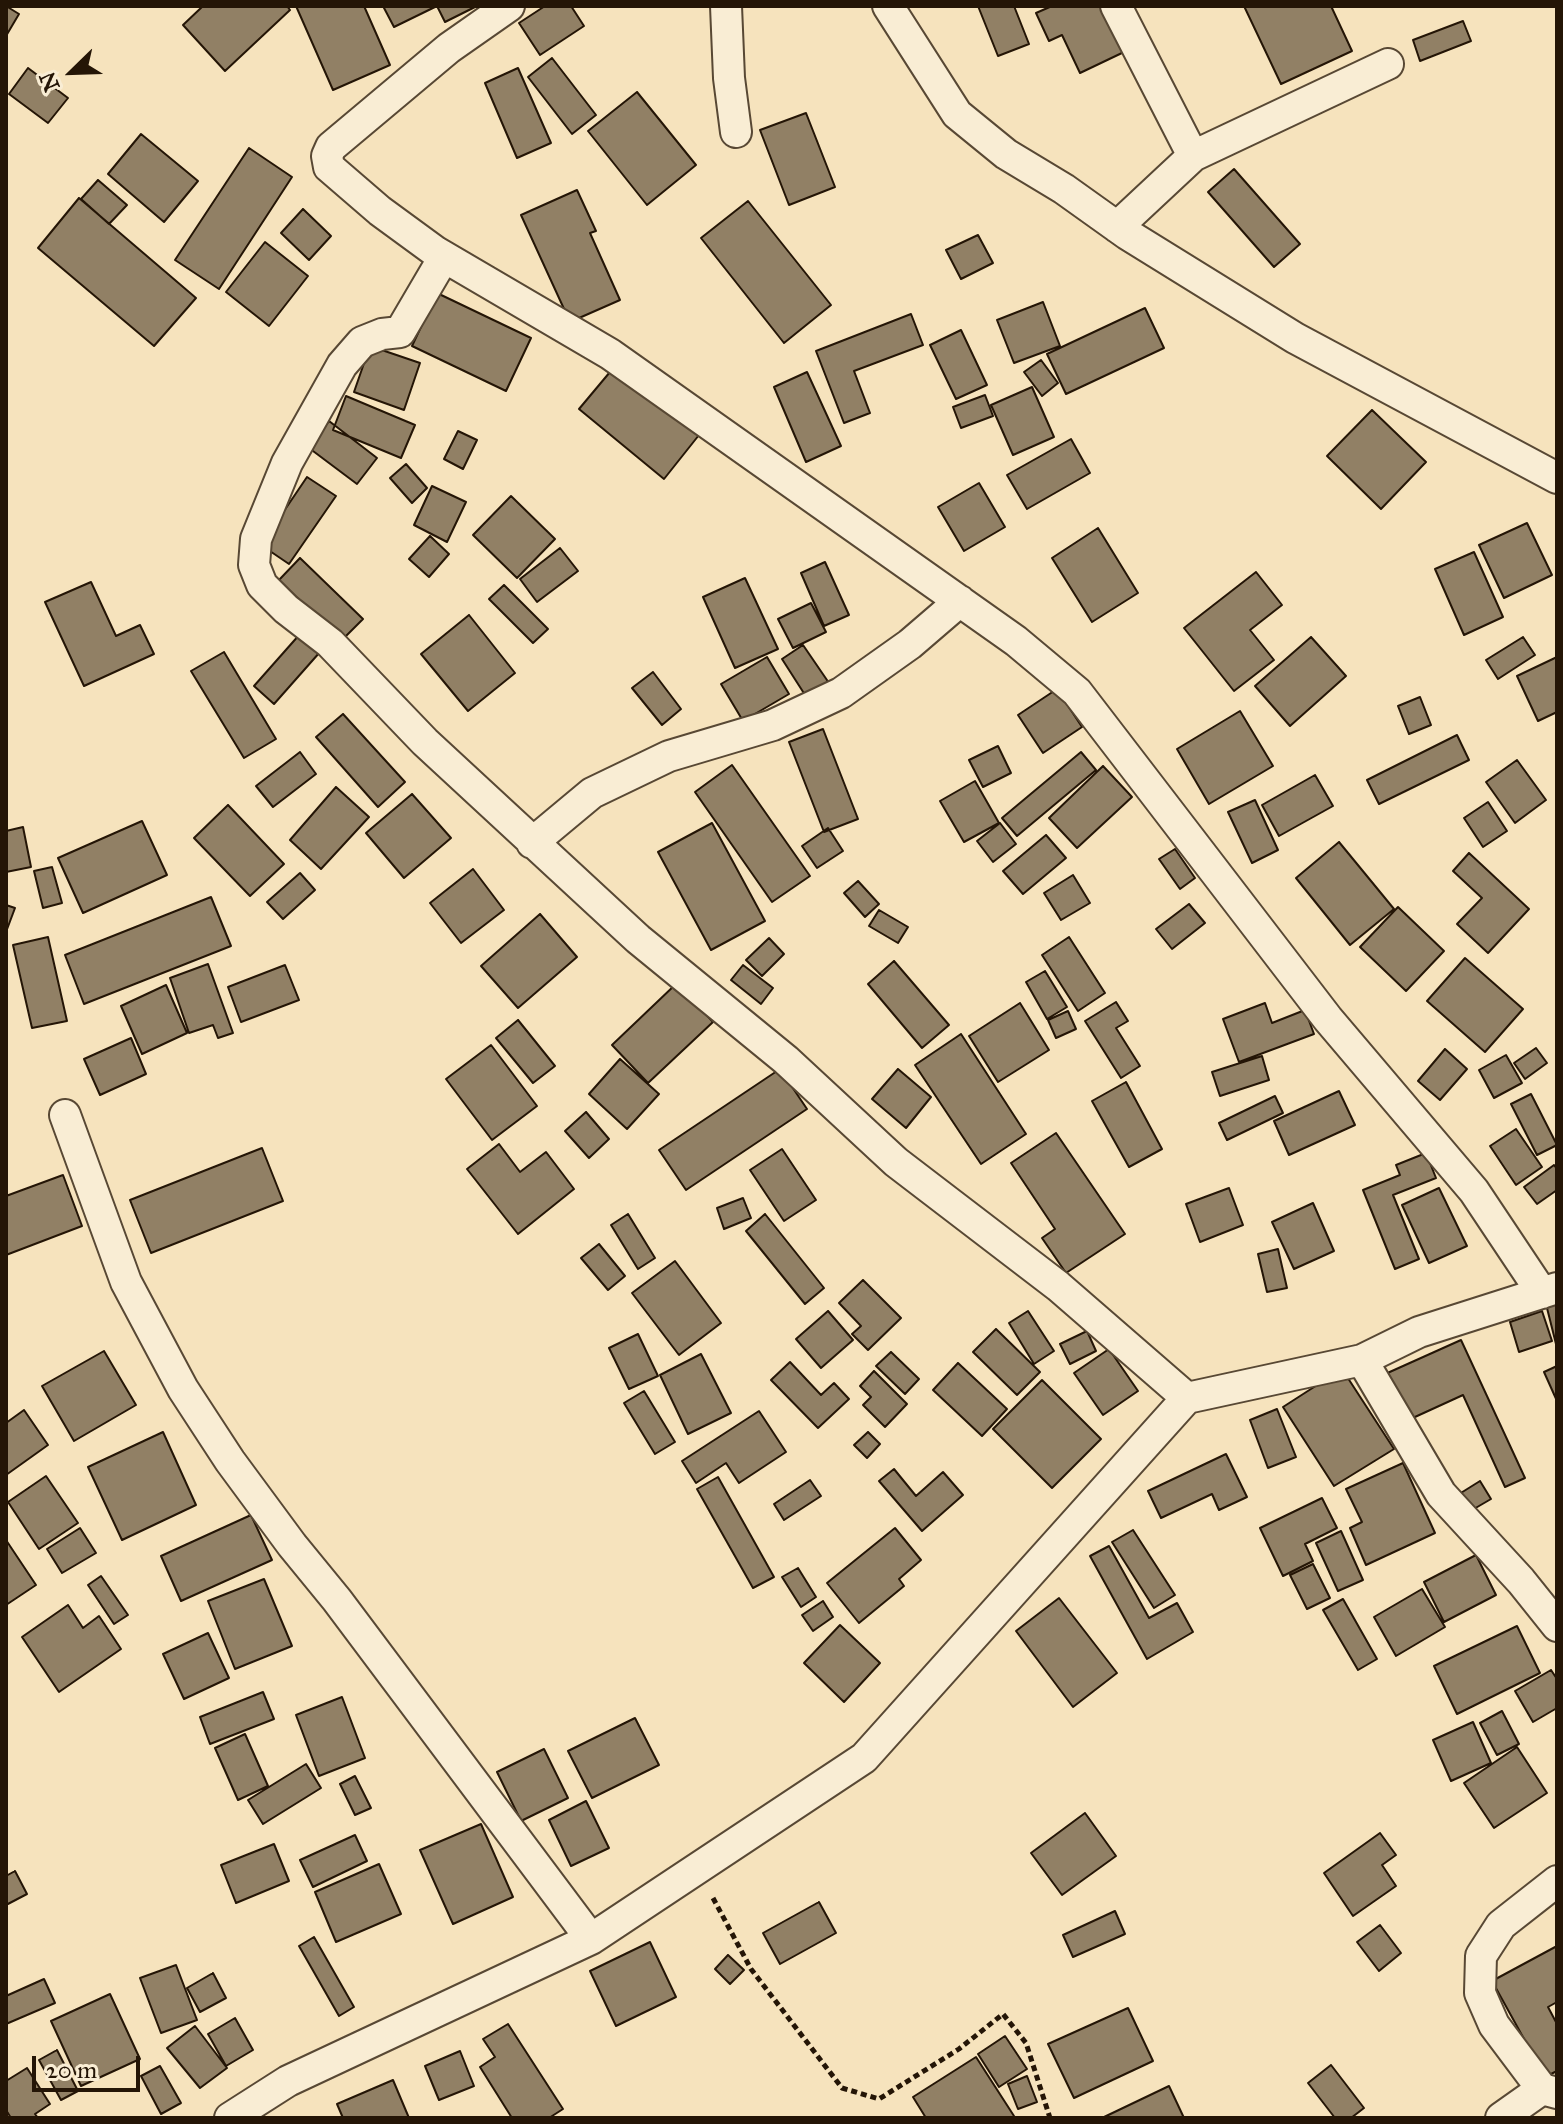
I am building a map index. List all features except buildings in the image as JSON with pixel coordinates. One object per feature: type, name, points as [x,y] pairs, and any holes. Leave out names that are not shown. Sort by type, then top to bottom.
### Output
[{"type":"street","points":[[230,2118],[288,2081],[591,1939],[864,1758],[1187,1398],[1362,1360],[1419,1332],[1549,1290],[1474,1191],[1328,1019],[1077,692],[1016,641],[610,354],[444,257],[329,167],[327,156],[331,147],[449,48],[509,6]]},
{"type":"street","points":[[726,6],[729,78],[736,132]]},
{"type":"street","points":[[888,6],[957,114],[1006,154],[1295,338],[1557,478]]},
{"type":"street","points":[[1116,6],[1193,156]]},
{"type":"street","points":[[1117,227],[1193,156],[1388,64]]},
{"type":"street","points":[[444,257],[400,332],[382,334],[362,342],[342,365],[287,463],[256,539],[254,565],[262,585],[330,643],[425,742],[638,939],[786,1060],[896,1162],[1058,1286],[1187,1398]]},
{"type":"street","points":[[532,843],[592,793],[604,787],[669,756],[773,725],[841,693],[910,644],[960,601]]},
{"type":"street","points":[[65,1115],[126,1282],[183,1389],[238,1473],[591,1939]]},
{"type":"street","points":[[1362,1360],[1441,1494],[1521,1581],[1557,1626]]},
{"type":"street","points":[[1501,2118],[1550,2091],[1494,2025],[1480,1993],[1481,1956],[1501,1925],[1557,1881]]},
{"type":"path","points":[[698,1869],[751,1969],[842,2088],[879,2099],[959,2049],[1003,2014],[1026,2043],[1050,2118]]}]
